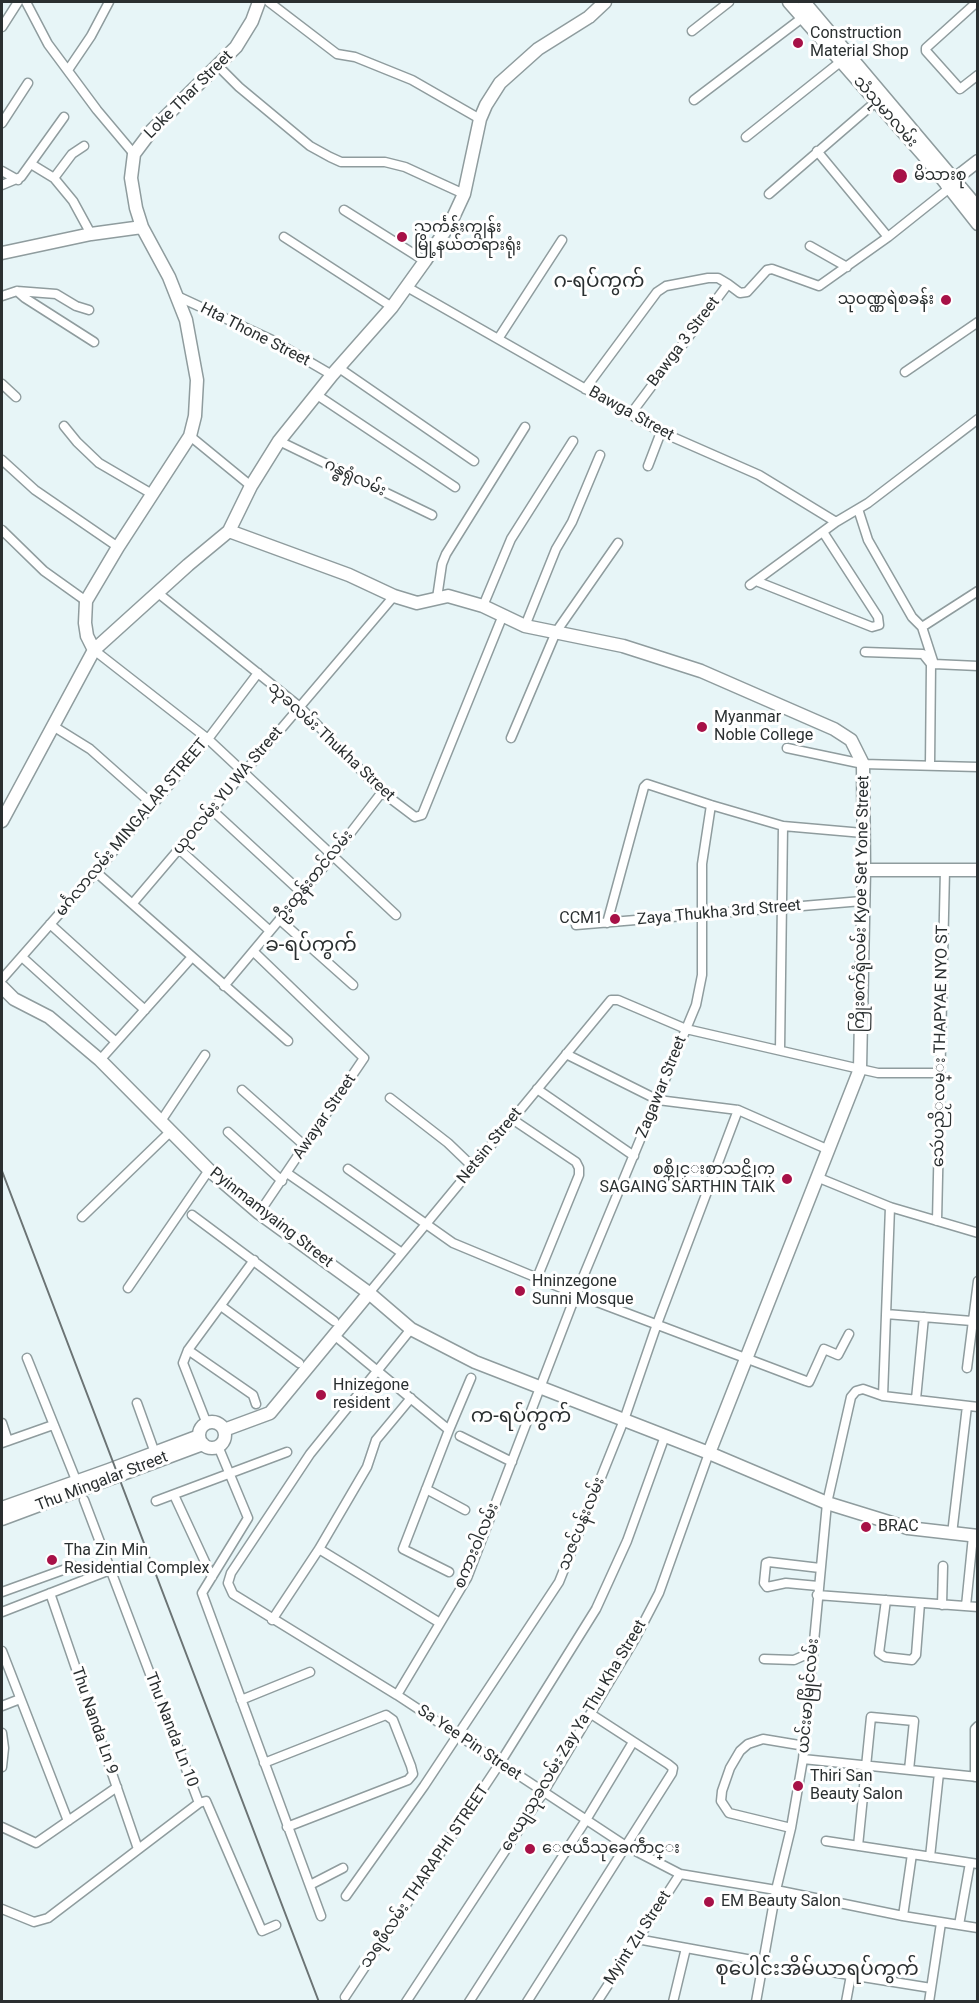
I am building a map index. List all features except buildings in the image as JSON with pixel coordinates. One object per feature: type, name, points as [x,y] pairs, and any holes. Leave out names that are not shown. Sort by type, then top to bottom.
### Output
[{"type":"street","points":[[2,27],[18,2]]},
{"type":"street","points":[[26,2],[48,44],[97,110],[134,154]]},
{"type":"street","points":[[68,70],[109,2]]},
{"type":"street","name":"Loke Thar Street","points":[[190,436],[195,416],[197,380],[186,320],[169,277],[142,227],[136,208],[131,178],[134,154],[152,130],[236,48],[260,2]]},
{"type":"street","points":[[269,2],[337,54],[355,57],[412,80],[480,119]]},
{"type":"street","points":[[2,821],[94,650],[229,531],[251,486],[279,441],[392,307],[425,261],[451,222],[464,194],[480,119],[500,83],[538,49],[589,17],[605,2]]},
{"type":"street","points":[[692,31],[729,2]]},
{"type":"street","name":"သံသုမာလမ်း","points":[[789,2],[806,10],[952,183],[978,208]]},
{"type":"street","points":[[977,2],[926,48],[926,51],[960,89],[978,75]]},
{"type":"street","points":[[694,100],[806,10]]},
{"type":"street","points":[[746,137],[845,58]]},
{"type":"street","points":[[217,65],[239,87],[310,146],[330,157],[341,162],[385,162],[405,167],[464,194]]},
{"type":"street","points":[[2,123],[28,83]]},
{"type":"street","points":[[769,194],[880,98]]},
{"type":"street","points":[[2,184],[18,180],[64,117]]},
{"type":"street","points":[[54,178],[72,154],[84,146]]},
{"type":"street","points":[[817,152],[888,237]]},
{"type":"street","points":[[952,183],[978,161]]},
{"type":"street","points":[[31,164],[54,178],[73,201],[91,234]]},
{"type":"street","points":[[2,171],[18,180]]},
{"type":"street","name":"သံသုမာလမ်း","points":[[952,183],[978,224]]},
{"type":"street","name":"Bawga 3 Street","points":[[630,414],[728,284],[740,293],[747,292],[767,270],[772,269],[819,286],[888,237],[952,183]]},
{"type":"street","points":[[344,210],[425,261]]},
{"type":"street","points":[[2,253],[91,234],[142,227]]},
{"type":"street","points":[[284,237],[392,307]]},
{"type":"street","points":[[498,339],[562,240]]},
{"type":"street","points":[[810,246],[847,267]]},
{"type":"street","points":[[585,389],[657,292],[666,286],[708,278],[718,278],[728,284]]},
{"type":"street","name":"Bawga Street","points":[[407,287],[661,432],[759,475],[836,522]]},
{"type":"street","points":[[2,296],[17,291],[56,294],[88,310]]},
{"type":"street","points":[[17,291],[94,342]]},
{"type":"street","name":"Hta Thone Street","points":[[177,296],[335,372],[474,461]]},
{"type":"street","points":[[905,372],[978,322]]},
{"type":"street","points":[[2,384],[16,397]]},
{"type":"street","points":[[317,395],[455,488]]},
{"type":"street","points":[[823,531],[878,617],[879,625],[872,627],[753,583],[823,531],[868,503],[978,418]]},
{"type":"street","points":[[63,426],[99,463],[152,494]]},
{"type":"street","points":[[437,598],[442,564],[446,554],[525,428]]},
{"type":"street","points":[[648,466],[661,432]]},
{"type":"street","points":[[251,486],[190,436],[118,547],[86,602],[87,636],[94,650],[208,739],[396,915]]},
{"type":"street","name":"ဂန္ဓရုံလမ်း","points":[[279,441],[432,515]]},
{"type":"street","points":[[483,606],[512,539],[573,441]]},
{"type":"street","points":[[525,626],[556,549],[572,522],[600,455]]},
{"type":"street","points":[[2,460],[35,490],[118,547]]},
{"type":"street","points":[[858,509],[867,540],[912,617],[922,627],[932,664],[930,765]]},
{"type":"street","points":[[2,530],[44,571],[86,602]]},
{"type":"street","name":"ကြိုးစက်ရုံလမ်း Kyoe Set Yone Street","points":[[229,531],[349,575],[394,596],[417,603],[448,596],[483,606],[525,626],[623,646],[700,671],[834,729],[851,740],[863,764],[864,870],[860,1069],[709,1453]]},
{"type":"street","points":[[511,738],[555,632],[618,543]]},
{"type":"street","points":[[922,627],[978,591]]},
{"type":"street","name":"သုခလမ်း Thukha Street","points":[[158,593],[300,707],[382,792],[415,817],[422,815],[503,615]]},
{"type":"street","name":"ယုဝလမ်း YU WA Street","points":[[133,903],[394,596]]},
{"type":"street","points":[[865,652],[923,654],[932,664],[978,666]]},
{"type":"street","name":"မင်္ဂလာလမ်း MINGALAR STREET","points":[[2,979],[208,739],[258,674]]},
{"type":"street","points":[[53,726],[90,749],[152,804]]},
{"type":"street","points":[[787,748],[863,764],[978,767]]},
{"type":"street","points":[[608,923],[644,787],[647,784],[711,806],[783,826],[863,833]]},
{"type":"street","name":"ဦးထွန်းတင်လမ်း","points":[[224,986],[332,857],[382,792]]},
{"type":"street","name":"Zagawar Street","points":[[540,1389],[576,1294],[696,1005],[702,975],[702,864],[711,806]]},
{"type":"street","points":[[212,810],[302,893]]},
{"type":"street","points":[[780,1050],[783,826]]},
{"type":"street","points":[[179,849],[270,931]]},
{"type":"street","points":[[864,870],[978,870]]},
{"type":"street","name":"သေဴပညိႂလမ္း THAPYAE NYO ST","points":[[937,1221],[945,870]]},
{"type":"street","points":[[96,872],[288,1041]]},
{"type":"street","name":"Zaya Thukha 3rd Street","points":[[576,925],[862,901]]},
{"type":"street","points":[[280,920],[353,985]]},
{"type":"street","points":[[50,924],[145,1010]]},
{"type":"street","name":"Awayar Street","points":[[254,952],[364,1058],[259,1212]]},
{"type":"street","points":[[21,957],[116,1042]]},
{"type":"street","points":[[100,1060],[192,957]]},
{"type":"street","name":"Pyinmamyaing Street","points":[[2,987],[14,999],[49,1017],[100,1060],[209,1170],[259,1212],[369,1293],[411,1329],[467,1359],[709,1453],[827,1503],[908,1528],[975,1536]]},
{"type":"street","name":"Netsin Street","points":[[369,1293],[611,1000],[618,1000],[686,1029]]},
{"type":"street","points":[[686,1029],[878,1073],[940,1073]]},
{"type":"street","points":[[566,1054],[658,1100],[738,1110],[829,1150]]},
{"type":"street","points":[[161,1121],[205,1055]]},
{"type":"street","points":[[537,1089],[634,1156]]},
{"type":"street","points":[[242,1090],[305,1146]]},
{"type":"street","points":[[390,1098],[448,1143],[473,1167]]},
{"type":"street","name":"သဇင်ပန်းလမ်း","points":[[346,1896],[559,1582],[624,1420],[657,1324],[738,1110]]},
{"type":"street","points":[[512,1119],[576,1162],[579,1168],[579,1175],[537,1278]]},
{"type":"street","points":[[82,1217],[171,1131]]},
{"type":"street","points":[[228,1132],[284,1177],[402,1253]]},
{"type":"street","points":[[348,1169],[453,1243],[576,1294],[809,1382],[824,1349],[838,1355],[849,1334]]},
{"type":"street","points":[[128,1288],[209,1170]]},
{"type":"street","points":[[819,1178],[890,1207],[978,1233]]},
{"type":"street","points":[[890,1207],[883,1396],[978,1407]]},
{"type":"street","points":[[192,1215],[334,1321]]},
{"type":"street","points":[[207,1424],[183,1363],[188,1350],[254,1260]]},
{"type":"street","points":[[966,1368],[974,1336],[972,1321],[978,1281]]},
{"type":"street","points":[[224,1430],[270,1413],[369,1293]]},
{"type":"street","points":[[221,1306],[299,1363]]},
{"type":"street","points":[[886,1314],[972,1321]]},
{"type":"street","points":[[916,1399],[924,1317]]},
{"type":"street","points":[[377,1370],[411,1329]]},
{"type":"street","points":[[334,1335],[448,1430]]},
{"type":"street","points":[[188,1350],[253,1395],[256,1404]]},
{"type":"street","name":"Thu Nanda Ln 10","points":[[2,1909],[34,1922],[48,1918],[199,1803],[27,1358]]},
{"type":"street","name":"Sa Yee Pin Street","points":[[377,1370],[310,1454],[231,1573],[228,1583],[232,1593],[458,1734],[626,1846],[680,1875],[776,1890],[903,1916],[978,1928]]},
{"type":"street","points":[[449,1572],[403,1549],[448,1430],[471,1378]]},
{"type":"street","name":"စကားဝါလမ်း","points":[[397,1695],[467,1578],[540,1389]]},
{"type":"street","name":"ယင်းမာမြိုင်လမ်း","points":[[756,2001],[805,1746],[819,1568],[827,1503],[851,1397],[856,1391],[863,1389],[883,1396]]},
{"type":"street","points":[[272,1620],[319,1549],[368,1467],[376,1440],[411,1398]]},
{"type":"street","points":[[137,1403],[155,1452]]},
{"type":"street","points":[[952,1534],[967,1406]]},
{"type":"street","points":[[2,1423],[5,1442],[53,1425]]},
{"type":"street","points":[[215,1423],[224,1430],[225,1438],[218,1446],[210,1448],[201,1440],[201,1429],[207,1424],[215,1423]]},
{"type":"street","points":[[460,1436],[512,1462]]},
{"type":"street","name":"သရဖီလမ်း THARAPHI STREET","points":[[345,1997],[500,1763],[596,1609],[627,1541],[665,1436]]},
{"type":"street","name":"Thu Mingalar Street","points":[[2,1508],[80,1491],[155,1452],[201,1440]]},
{"type":"street","name":"Thu Mingalar Street","points":[[2,1519],[80,1491],[201,1440]]},
{"type":"street","points":[[218,1446],[248,1518],[202,1593],[321,1916]]},
{"type":"street","points":[[156,1501],[287,1452]]},
{"type":"street","name":"ဇေယျသုခလမ်း Zay Ya Thu Kha Street","points":[[406,2001],[543,1792],[635,1639],[659,1593],[709,1453]]},
{"type":"street","points":[[426,1490],[465,1510]]},
{"type":"street","points":[[174,1495],[212,1576]]},
{"type":"street","points":[[966,1606],[975,1536]]},
{"type":"street","points":[[319,1549],[440,1623]]},
{"type":"street","points":[[819,1568],[769,1562],[766,1563],[764,1583],[767,1587],[786,1583],[818,1591],[886,1600],[978,1607]]},
{"type":"street","points":[[2,1592],[74,1566]]},
{"type":"street","points":[[942,1605],[943,1566]]},
{"type":"street","points":[[2,1612],[110,1570]]},
{"type":"street","name":"Thu Nanda Ln 9","points":[[50,1593],[138,1849]]},
{"type":"street","points":[[886,1600],[879,1653],[885,1657],[912,1660],[916,1655],[920,1603]]},
{"type":"street","points":[[2,1651],[68,1821]]},
{"type":"street","points":[[764,1659],[794,1660],[803,1656],[813,1656]]},
{"type":"street","points":[[241,1700],[310,1672]]},
{"type":"street","points":[[2,1706],[20,1700]]},
{"type":"street","points":[[264,1763],[386,1714],[393,1719],[411,1766],[413,1774],[408,1780],[287,1827]]},
{"type":"street","points":[[526,2001],[672,1773],[673,1768],[591,1714]]},
{"type":"street","points":[[858,1846],[871,1717],[914,1721],[909,1770]]},
{"type":"street","points":[[803,1759],[976,1777],[975,1729],[978,1726]]},
{"type":"street","points":[[2,1733],[4,1748],[2,1767]]},
{"type":"street","points":[[791,1828],[729,1813],[721,1801],[722,1791],[730,1768],[740,1751],[748,1744],[763,1739],[805,1746]]},
{"type":"street","points":[[469,2001],[586,1820],[633,1742]]},
{"type":"street","points":[[930,1857],[939,1773]]},
{"type":"street","points":[[2,1827],[36,1843],[117,1787]]},
{"type":"street","points":[[199,1803],[206,1801],[262,1931],[276,1926]]},
{"type":"street","points":[[826,1841],[974,1864],[959,1926]]},
{"type":"street","points":[[903,1916],[912,1854]]},
{"type":"street","points":[[310,1885],[343,1868]]},
{"type":"street","name":"Myint Zu Street","points":[[597,2001],[680,1875]]},
{"type":"street","points":[[929,2001],[942,1923]]},
{"type":"street","points":[[637,1939],[764,1962]]},
{"type":"street","points":[[673,2001],[686,1947]]},
{"type":"street","points":[[819,1970],[931,1988]]},
{"type":"street","points":[[846,2001],[851,1975]]},
{"type":"railway","points":[[2,1171],[319,2002]]},
{"type":"place","name":"Construction Material Shop","points":[[798,43]]},
{"type":"place","name":"မိသားစု","points":[[900,176]]},
{"type":"place","name":"သင်္ကန်းကျွန်း မြို့နယ်တရားရုံး","points":[[402,237]]},
{"type":"place","name":"သုဝဏ္ဏရဲစခန်း","points":[[946,300]]},
{"type":"place","name":"Myanmar Noble College","points":[[702,727]]},
{"type":"place","name":"CCM1","points":[[615,919]]},
{"type":"place","name":"စစ္ကိုင္းစာသင္တိုက္ SAGAING SARTHIN TAIK","points":[[787,1179]]},
{"type":"place","name":"Hninzegone Sunni Mosque","points":[[520,1291]]},
{"type":"place","name":"Hnizegone resident","points":[[321,1395]]},
{"type":"place","name":"BRAC","points":[[866,1527]]},
{"type":"place","name":"Tha Zin Min Residential Complex","points":[[52,1560]]},
{"type":"place","name":"Thiri San Beauty Salon","points":[[798,1786]]},
{"type":"place","name":"ေဇယဵသုခေကဵာင္း","points":[[530,1849]]},
{"type":"place","name":"EM Beauty Salon","points":[[709,1902]]},
{"type":"district","name":"ဂ-ရပ်ကွက်","points":[[599,282]]},
{"type":"district","name":"ခ-ရပ်ကွက်","points":[[311,946]]},
{"type":"district","name":"က-ရပ်ကွက်","points":[[521,1417]]},
{"type":"district","name":"စုပေါင်းအိမ်ယာရပ်ကွက်","points":[[817,1970]]}]
